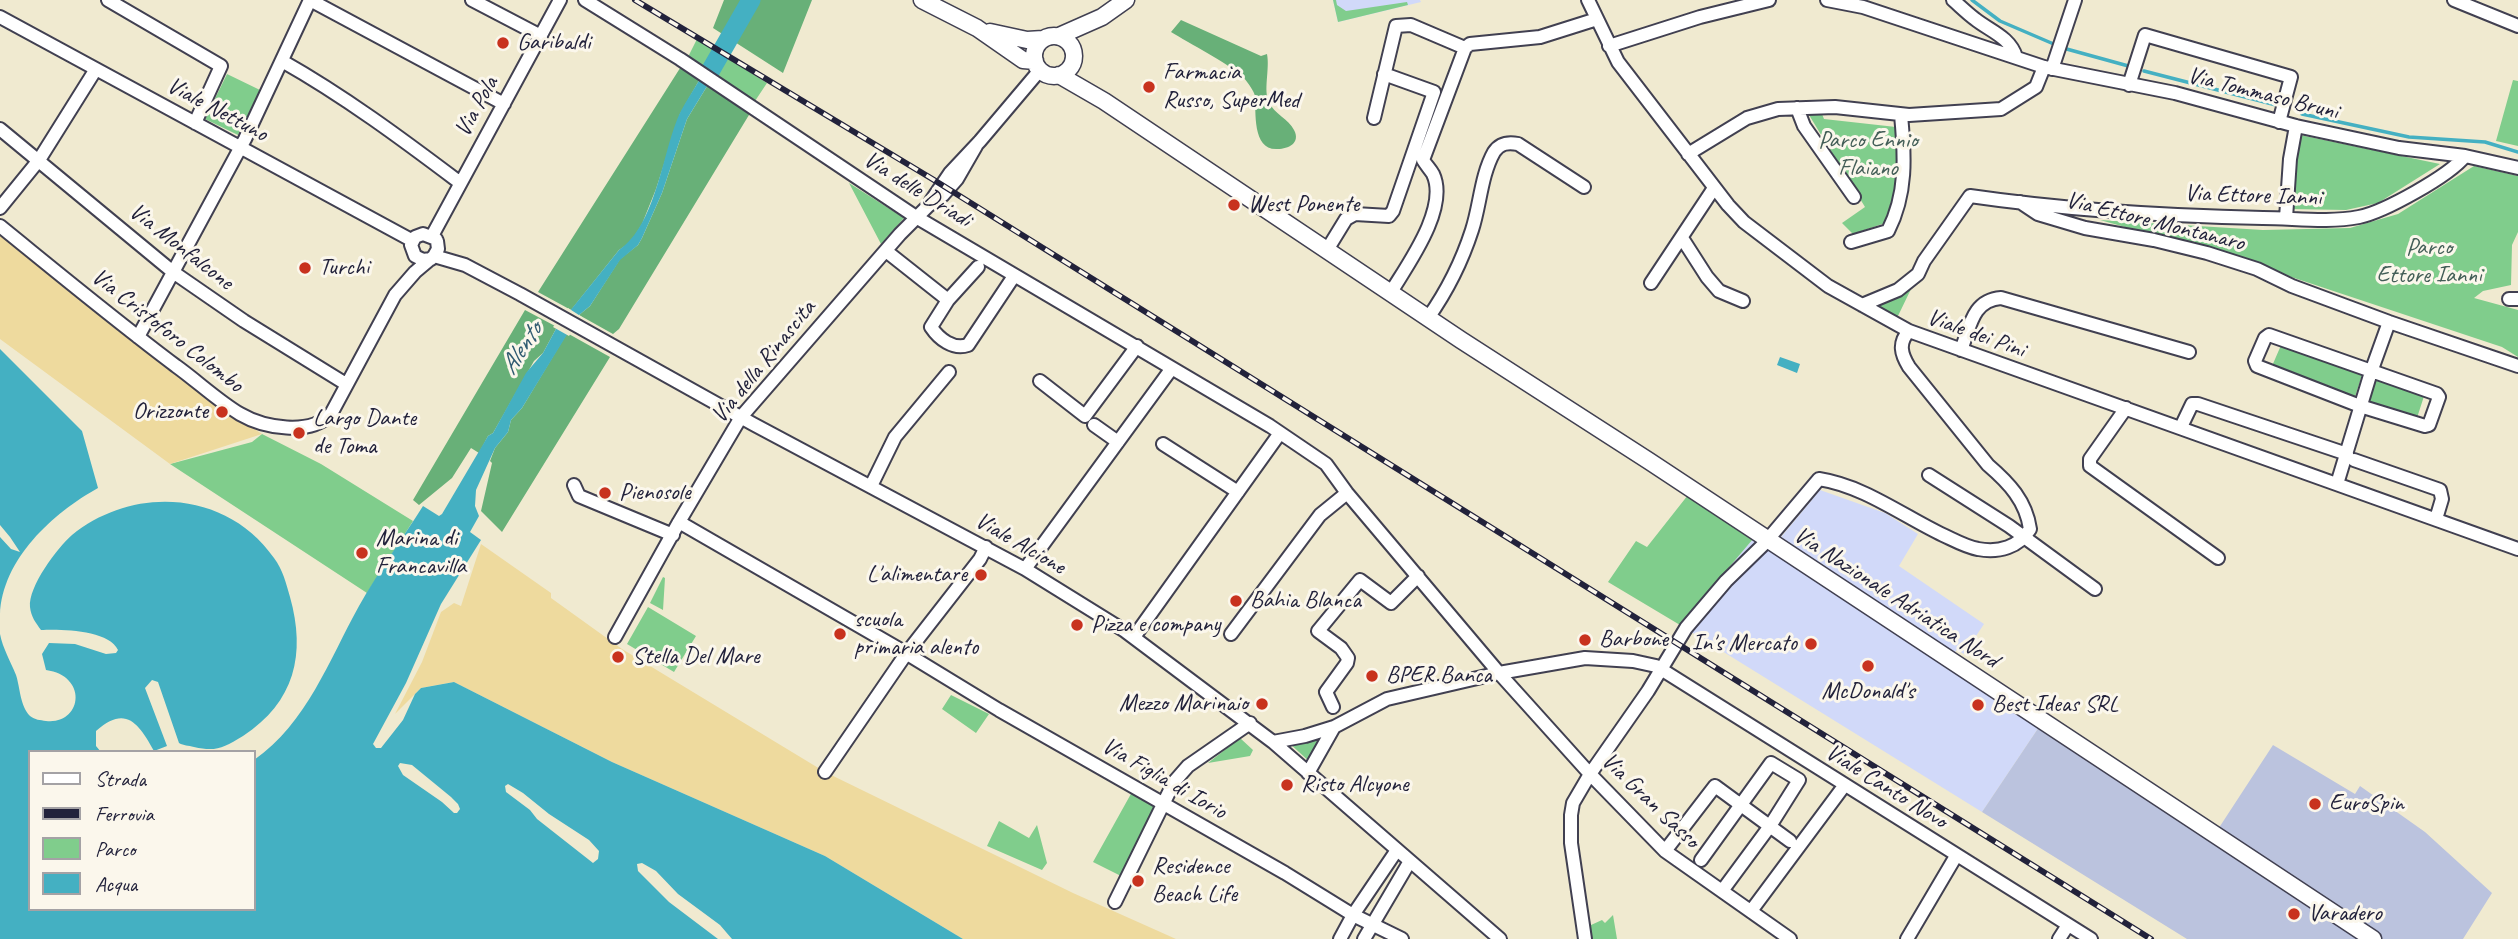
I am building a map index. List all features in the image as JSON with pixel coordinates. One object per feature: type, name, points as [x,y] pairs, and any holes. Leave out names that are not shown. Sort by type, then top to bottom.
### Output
[{"type":"main road","points":[[922,0],[977,28],[1049,75],[1059,75],[1070,68],[1073,52],[1098,19]]},
{"type":"main road","points":[[977,28],[1027,40],[1059,36],[1098,19],[1126,0]]},
{"type":"main road","points":[[1059,36],[1070,43],[1073,52]]},
{"type":"main road","points":[[1038,66],[1035,49],[1043,39]]},
{"type":"main road","name":"Via Nazionale Adriatica Nord","points":[[1073,52],[1087,81],[1104,101]]},
{"type":"main road","name":"Via Nazionale Adriatica Nord","points":[[1059,75],[1104,101],[1428,318],[2373,939]]},
{"type":"street","points":[[108,0],[221,66],[195,123]]},
{"type":"street","points":[[138,337],[241,147],[310,0],[504,104]]},
{"type":"street","points":[[472,0],[541,36]]},
{"type":"street","name":"Via Pola","points":[[434,239],[459,182],[560,0]]},
{"type":"street","name":"Via delle Driadi","points":[[586,0],[680,59],[916,218],[1137,346],[1326,464],[1347,493],[1499,673]]},
{"type":"street","points":[[1588,0],[1609,46],[1714,188],[1752,228],[1828,286],[1909,331]]},
{"type":"street","points":[[1609,46],[1700,17],[1769,0]]},
{"type":"street","name":"Via Tommaso Bruni","points":[[1827,0],[1863,6],[2048,68],[2175,93],[2295,127],[2399,148],[2465,156]]},
{"type":"street","points":[[1953,0],[1977,21],[2000,35],[2013,47],[2016,57]]},
{"type":"street","points":[[1688,154],[1747,118],[1778,109],[1835,107],[1901,115],[2001,109],[2036,87],[2059,47],[2075,0]]},
{"type":"street","points":[[2454,0],[2518,26]]},
{"type":"street","name":"Viale Nettuno","points":[[0,17],[413,241]]},
{"type":"street","points":[[1391,292],[1419,247],[1435,208],[1434,176],[1423,160],[1465,48],[1470,44],[1539,37],[1597,19]]},
{"type":"street","points":[[1374,118],[1396,26],[1411,25],[1465,48]]},
{"type":"street","points":[[2129,85],[2145,35],[2291,77],[2279,122]]},
{"type":"street","points":[[282,61],[379,123],[459,182]]},
{"type":"street","name":"Via della Rinascita","points":[[615,637],[741,417],[928,206],[936,190],[976,146],[1038,66]]},
{"type":"street","points":[[0,208],[39,160],[96,69]]},
{"type":"street","points":[[1327,250],[1346,219],[1355,215],[1389,216],[1393,211],[1434,92],[1384,74]]},
{"type":"street","points":[[1797,108],[1804,126],[1854,197]]},
{"type":"street","points":[[1851,242],[1888,231],[1897,213],[1904,181],[1905,152],[1901,115]]},
{"type":"street","points":[[2286,218],[2295,127]]},
{"type":"street","name":"Via Monfalcone","points":[[0,130],[173,271],[244,321],[346,384]]},
{"type":"street","points":[[1428,318],[1451,282],[1472,230],[1486,174],[1498,146],[1510,142],[1518,144],[1584,187]]},
{"type":"street","points":[[2465,156],[2518,168]]},
{"type":"street","name":"Via Ettore Ianni","points":[[1862,305],[1898,290],[1917,274],[1970,196],[2128,212],[2286,218],[2359,217],[2385,209],[2444,173],[2465,156]]},
{"type":"street","points":[[1650,283],[1714,188]]},
{"type":"street","name":"Via Ettore Montanaro","points":[[2020,202],[2038,214],[2085,228],[2154,240],[2232,261],[2389,322],[2518,366]]},
{"type":"street","name":"Via Cristoforo Colombo","points":[[0,226],[138,337],[241,415],[265,424],[310,426],[326,420],[346,384]]},
{"type":"street","points":[[346,384],[395,295],[415,272],[433,257],[438,249],[434,239],[423,233],[413,241],[411,249],[415,256],[423,260],[433,257]]},
{"type":"street","points":[[1682,238],[1719,291],[1743,301]]},
{"type":"street","name":"Viale Alcione","points":[[434,239],[465,265],[741,417],[986,547],[1134,637],[1250,723],[1500,939]]},
{"type":"street","points":[[886,251],[948,300]]},
{"type":"street","name":"Viale Alcione","points":[[433,257],[465,265]]},
{"type":"street","points":[[978,267],[948,300],[931,327],[947,343],[962,347],[968,345],[1014,276]]},
{"type":"street","points":[[1961,350],[1977,310],[1983,302],[2001,298],[2189,352]]},
{"type":"street","points":[[2337,484],[2350,457],[2360,406],[2389,322]]},
{"type":"street","name":"Viale dei Pini","points":[[2024,538],[2030,529],[2028,515],[2019,498],[1988,465],[1904,359],[1901,344],[1909,331],[2518,549]]},
{"type":"street","points":[[2269,335],[2437,394],[2439,397],[2429,425],[2425,426],[2360,406],[2257,366],[2255,361],[2264,338],[2269,335]]},
{"type":"street","points":[[1040,381],[1085,415],[1137,346]]},
{"type":"street","points":[[1025,569],[1172,368]]},
{"type":"street","points":[[871,485],[895,438],[949,372]]},
{"type":"street","points":[[2181,428],[2192,404],[2198,404],[2440,489],[2442,499],[2436,519]]},
{"type":"street","points":[[2126,408],[2090,459],[2090,466],[2218,558]]},
{"type":"street","points":[[1094,425],[1118,442]]},
{"type":"street","points":[[1134,637],[1280,433]]},
{"type":"street","points":[[1163,444],[1238,492]]},
{"type":"street","points":[[1929,475],[2095,589]]},
{"type":"street","points":[[1585,939],[1571,844],[1570,815],[1573,803],[1686,628],[1819,479],[1839,482],[1929,528],[1978,549],[1996,550],[2019,544],[2024,538]]},
{"type":"street","points":[[573,485],[579,496],[672,535]]},
{"type":"street","points":[[1231,634],[1320,515],[1347,493]]},
{"type":"street","name":"Via Figlia di Iorio","points":[[679,522],[1353,915],[1402,939]]},
{"type":"street","points":[[825,772],[906,654],[980,559],[986,547]]},
{"type":"street","points":[[1333,707],[1326,692],[1348,658],[1341,648],[1318,631],[1360,580],[1391,603],[1418,576]]},
{"type":"street","points":[[1273,742],[1334,727],[1387,699],[1499,673],[1594,659],[1633,661],[1661,668]]},
{"type":"street","name":"Viale Canto Novo","points":[[1661,668],[1844,786],[2091,939]]},
{"type":"street","name":"Via Gran Sasso","points":[[1499,673],[1590,774],[1665,851],[1790,939]]},
{"type":"street","points":[[1115,902],[1174,782],[1188,766],[1250,723]]},
{"type":"street","points":[[1308,773],[1334,727]]},
{"type":"street","points":[[1701,860],[1771,763],[1799,780],[1770,826],[1722,891]]},
{"type":"street","points":[[1665,851],[1716,786],[1790,841]]},
{"type":"street","points":[[1751,911],[1844,786]]},
{"type":"street","points":[[1340,939],[1397,850]]},
{"type":"street","points":[[1907,939],[1956,856]]},
{"type":"street","points":[[1364,939],[1409,861]]},
{"type":"street","points":[[2059,939],[2068,925]]},
{"type":"shaded area","points":[[1333,0],[1420,0],[1421,2],[1338,22]]},
{"type":"shaded area","points":[[1820,490],[1885,513],[1918,534],[1899,566],[1984,624],[1964,654],[1957,650],[1954,653],[1781,537]]},
{"type":"shaded area","points":[[1753,539],[2039,727],[1982,812],[1680,625]]},
{"type":"shaded area","points":[[2039,727],[2211,840],[2273,745],[2355,794],[2360,786],[2425,832],[2492,893],[2463,939],[2187,939],[1982,812]]},
{"type":"green space","points":[[724,0],[812,0],[783,73],[713,28]]},
{"type":"green space","points":[[1333,0],[1346,11],[1407,2],[1408,5],[1338,22]]},
{"type":"green space","points":[[1181,20],[1261,56],[1267,54],[1267,97],[1274,110],[1294,130],[1295,142],[1286,148],[1278,149],[1264,144],[1257,129],[1255,96],[1251,87],[1230,67],[1171,32]]},
{"type":"green space","points":[[697,39],[767,83],[755,101],[688,57]]},
{"type":"green space","points":[[682,65],[701,77],[680,114],[642,224],[631,242],[619,250],[571,310],[538,292]]},
{"type":"green space","points":[[227,74],[260,90],[238,135],[205,119]]},
{"type":"green space","points":[[2513,80],[2518,81],[2518,146],[2496,141]]},
{"type":"green space","points":[[709,83],[752,110],[619,329],[613,334],[579,315],[590,306],[620,259],[638,245],[642,238],[662,193],[687,119]]},
{"type":"green space","name":"Parco Ennio Flaiano","points":[[1820,109],[1824,119],[1896,127],[1897,181],[1885,223],[1853,234],[1842,223],[1865,207],[1806,110]]},
{"type":"green space","name":"Parco Ettore Ianni","points":[[2300,135],[2440,164],[2378,203],[2346,210],[2289,209]]},
{"type":"green space","name":"Parco Ettore Ianni","points":[[2474,166],[2518,176],[2518,232],[2512,245],[2511,285],[2483,291],[2474,298],[2518,310],[2518,357],[2502,347],[2225,255],[2100,220],[2263,230],[2350,228],[2398,214]]},
{"type":"green space","points":[[849,183],[904,218],[881,244]]},
{"type":"green space","points":[[1911,289],[1897,318],[1878,307],[1879,304]]},
{"type":"green space","points":[[525,310],[557,327],[543,353],[534,361],[479,453],[471,448],[452,478],[419,505],[413,500]]},
{"type":"green space","points":[[567,333],[610,357],[502,532],[481,511],[492,463],[490,461],[495,448],[508,432],[511,420],[522,408]]},
{"type":"green space","points":[[2282,343],[2363,372],[2353,403],[2269,373]]},
{"type":"green space","points":[[2377,377],[2425,393],[2416,421],[2368,405]]},
{"type":"green space","points":[[262,434],[321,464],[413,521],[367,593],[170,464],[252,442]]},
{"type":"green space","points":[[1688,495],[1753,539],[1680,625],[1608,582],[1636,541],[1647,547]]},
{"type":"green space","points":[[663,577],[665,578],[663,610],[650,603]]},
{"type":"green space","points":[[648,607],[696,636],[674,672],[627,644]]},
{"type":"green space","points":[[951,695],[989,714],[976,733],[942,709]]},
{"type":"green space","points":[[1240,738],[1253,750],[1250,756],[1208,763]]},
{"type":"green space","points":[[1320,738],[1311,763],[1288,742]]},
{"type":"green space","points":[[1132,792],[1161,809],[1125,878],[1093,862]]},
{"type":"green space","points":[[999,821],[1029,838],[1037,825],[1047,863],[1042,870],[987,846]]},
{"type":"green space","points":[[1613,915],[1617,939],[1589,939],[1591,925],[1602,920],[1605,923]]},
{"type":"sand","points":[[0,232],[235,416],[262,434],[170,464],[0,339]]},
{"type":"sand","points":[[481,544],[551,593],[551,598],[622,649],[825,772],[1073,893],[1176,939],[963,939],[825,856],[612,762],[454,682],[421,688],[395,714],[422,662],[441,612],[454,603],[461,606]]},
{"type":"water","points":[[716,52],[727,59],[715,74],[706,69]]},
{"type":"water","points":[[701,77],[709,83],[687,119],[662,193],[642,238],[638,245],[620,260],[590,306],[579,315],[522,408],[511,420],[508,432],[495,448],[476,490],[475,506],[479,516],[470,532],[481,540],[441,604],[406,683],[373,744],[376,748],[381,748],[403,720],[415,694],[421,688],[454,682],[612,762],[825,856],[963,939],[0,939],[0,634],[27,712],[34,718],[46,721],[67,716],[76,699],[69,681],[60,674],[46,670],[42,654],[49,643],[75,644],[106,654],[116,653],[118,650],[105,638],[84,632],[41,630],[34,620],[30,607],[34,589],[59,549],[72,535],[96,519],[123,508],[150,502],[178,502],[206,508],[231,519],[254,535],[282,572],[295,618],[296,657],[285,692],[275,708],[261,723],[225,746],[208,749],[179,743],[158,682],[152,680],[145,688],[167,746],[153,750],[137,726],[124,718],[106,723],[96,731],[96,746],[99,750],[28,750],[28,911],[256,911],[256,758],[289,728],[303,709],[366,593],[423,506],[439,516],[442,514],[488,436],[493,433],[526,373],[543,353],[557,327],[642,224],[650,207],[679,115]]},
{"type":"water","points":[[0,349],[82,431],[98,488],[64,511],[33,540],[10,575],[3,594],[0,615]]},
{"type":"water","points":[[1780,357],[1800,364],[1797,373],[1777,365]]},
{"type":"pier","points":[[568,308],[582,317],[569,336],[553,327]]},
{"type":"pier","points":[[0,525],[20,552],[11,549],[0,537]]},
{"type":"pier","points":[[400,763],[412,765],[451,797],[460,809],[457,813],[403,775],[398,766]]},
{"type":"pier","points":[[508,784],[589,840],[599,851],[598,859],[593,863],[537,819],[530,810],[506,792],[505,786]]},
{"type":"pier","points":[[642,863],[656,871],[678,894],[720,925],[732,939],[718,939],[669,902],[638,871],[637,864]]},
{"type":"waterway","name":"Alento","points":[[708,75],[751,0]]},
{"type":"waterway","points":[[1972,0],[2000,21],[2056,45]]},
{"type":"waterway","points":[[2063,48],[2132,67]]},
{"type":"waterway","points":[[2144,71],[2280,106]]},
{"type":"waterway","points":[[2302,114],[2409,137],[2485,142],[2518,152]]},
{"type":"railway","points":[[635,0],[934,180],[2151,939]]},
{"type":"place","name":"Garibaldi","points":[[503,43]]},
{"type":"place","name":"Farmacia Russo, SuperMed","points":[[1149,87]]},
{"type":"place","name":"West Ponente","points":[[1234,205]]},
{"type":"place","name":"Turchi","points":[[305,268]]},
{"type":"place","name":"Orizzonte","points":[[222,412]]},
{"type":"place","name":"Largo Dante de Toma","points":[[299,433]]},
{"type":"place","name":"Pienosole","points":[[605,493]]},
{"type":"place","name":"Marina di Francavilla","points":[[362,553]]},
{"type":"place","name":"L'alimentare","points":[[981,575]]},
{"type":"place","name":"Bahia Blanca","points":[[1236,601]]},
{"type":"place","name":"Pizza e company","points":[[1077,625]]},
{"type":"place","name":"scuola primaria alento","points":[[840,634]]},
{"type":"place","name":"Barbone","points":[[1585,640]]},
{"type":"place","name":"In's Mercato","points":[[1811,644]]},
{"type":"place","name":"Stella Del Mare","points":[[618,657]]},
{"type":"place","name":"McDonald's","points":[[1868,666]]},
{"type":"place","name":"BPER Banca","points":[[1372,676]]},
{"type":"place","name":"Mezzo Marinaio","points":[[1262,704]]},
{"type":"place","name":"Best Ideas SRL","points":[[1978,705]]},
{"type":"place","name":"Risto Alcyone","points":[[1287,785]]},
{"type":"place","name":"EuroSpin","points":[[2315,804]]},
{"type":"place","name":"Residence Beach Life","points":[[1138,881]]},
{"type":"place","name":"Varadero","points":[[2294,914]]}]
